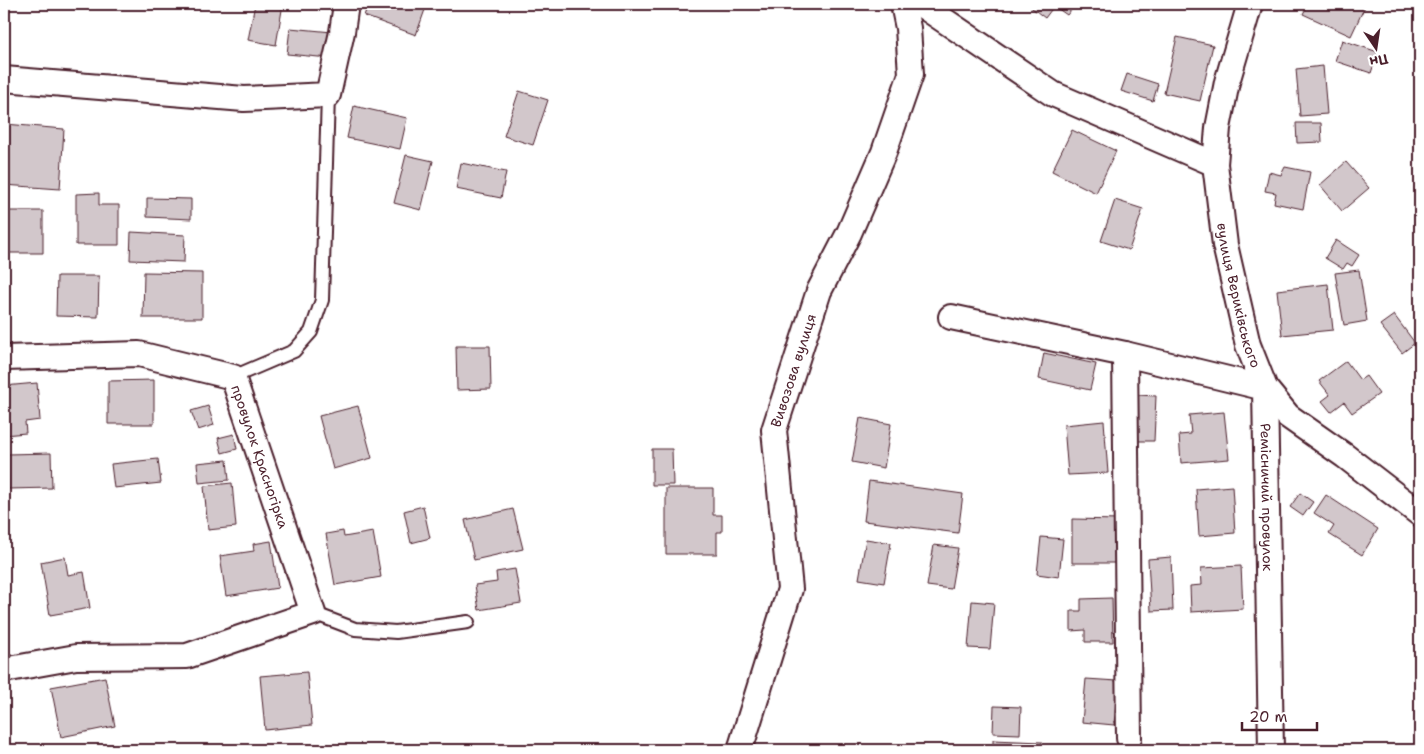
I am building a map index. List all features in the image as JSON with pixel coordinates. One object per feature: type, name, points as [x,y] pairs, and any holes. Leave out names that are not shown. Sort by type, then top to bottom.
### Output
[{"type":"street","points":[[4,79],[244,99],[328,94],[342,32],[346,4]]},
{"type":"street","name":"Вивозова вулиця","points":[[740,750],[790,589],[774,430],[819,291],[848,233],[884,152],[911,74],[908,28],[903,4]]},
{"type":"street","points":[[920,4],[1053,94],[1215,164]]},
{"type":"street","name":"вулиця Вериківського","points":[[1250,4],[1227,82],[1218,128],[1215,164],[1233,284],[1248,345],[1266,388],[1288,416],[1345,456],[1420,514]]},
{"type":"street","points":[[951,317],[1125,354],[1266,388]]},
{"type":"street","name":"провулок Красногірка","points":[[4,358],[139,354],[233,377],[313,614]]},
{"type":"street","points":[[1125,354],[1129,738]]},
{"type":"street","name":"Ремісничий провулок","points":[[1266,388],[1271,750]]},
{"type":"street","points":[[4,670],[76,658],[187,656],[313,614]]},
{"type":"lane","points":[[233,377],[294,351],[311,332],[322,300],[328,94]]},
{"type":"lane","points":[[313,614],[355,629],[396,632],[468,622]]},
{"type":"building","points":[[255,4],[283,4],[276,45],[248,40]]},
{"type":"building","points":[[368,4],[427,4],[416,35],[364,16]]},
{"type":"building","points":[[1029,4],[1076,4],[1067,15],[1054,6],[1045,18]]},
{"type":"building","points":[[1308,4],[1366,4],[1351,36],[1303,14]]},
{"type":"building","points":[[290,28],[332,32],[329,58],[287,54]]},
{"type":"building","points":[[1177,37],[1213,45],[1200,101],[1164,93]]},
{"type":"building","points":[[1342,40],[1378,52],[1371,73],[1335,61]]},
{"type":"building","points":[[1323,66],[1327,114],[1300,116],[1296,69]]},
{"type":"building","points":[[1127,74],[1158,84],[1153,101],[1121,91]]},
{"type":"building","points":[[519,91],[548,100],[533,145],[504,136]]},
{"type":"building","points":[[354,106],[407,118],[400,149],[347,138]]},
{"type":"building","points":[[1296,123],[1321,123],[1322,142],[1297,143]]},
{"type":"building","points":[[5,124],[64,129],[60,189],[4,185]]},
{"type":"building","points":[[1072,130],[1116,151],[1096,193],[1052,171]]},
{"type":"building","points":[[406,155],[433,161],[421,210],[394,203]]},
{"type":"building","points":[[1346,162],[1369,188],[1342,211],[1320,185]]},
{"type":"building","points":[[461,163],[506,172],[501,198],[456,189]]},
{"type":"building","points":[[1285,167],[1310,172],[1303,209],[1274,203],[1276,193],[1265,191],[1269,172],[1281,175]]},
{"type":"building","points":[[99,193],[99,205],[119,205],[119,245],[76,245],[76,194]]},
{"type":"building","points":[[147,198],[191,199],[191,219],[147,217]]},
{"type":"building","points":[[1115,200],[1143,209],[1129,250],[1101,241]]},
{"type":"building","points":[[4,211],[43,211],[43,253],[4,253]]},
{"type":"building","points":[[131,232],[185,235],[184,262],[130,260]]},
{"type":"building","points":[[1336,240],[1359,255],[1352,266],[1347,263],[1343,269],[1325,258]]},
{"type":"building","points":[[1359,270],[1367,321],[1344,325],[1335,273]]},
{"type":"building","points":[[144,272],[202,273],[202,318],[143,318]]},
{"type":"building","points":[[57,276],[99,276],[98,317],[56,316]]},
{"type":"building","points":[[1328,284],[1333,330],[1282,335],[1277,290]]},
{"type":"building","points":[[1394,315],[1415,343],[1402,353],[1380,325]]},
{"type":"building","points":[[456,346],[490,346],[491,389],[457,390]]},
{"type":"building","points":[[1044,353],[1096,364],[1090,390],[1039,379]]},
{"type":"building","points":[[1346,361],[1360,380],[1366,376],[1379,394],[1352,413],[1344,402],[1331,412],[1322,401],[1330,395],[1319,381]]},
{"type":"building","points":[[154,380],[154,424],[108,424],[108,381]]},
{"type":"building","points":[[37,383],[40,420],[25,422],[26,433],[4,435],[4,386]]},
{"type":"building","points":[[1137,395],[1156,396],[1154,441],[1135,441]]},
{"type":"building","points":[[208,406],[214,425],[198,430],[191,411]]},
{"type":"building","points":[[358,406],[372,458],[333,469],[319,416]]},
{"type":"building","points":[[1224,412],[1229,459],[1181,463],[1179,435],[1191,434],[1189,415]]},
{"type":"building","points":[[860,418],[891,424],[884,468],[852,462]]},
{"type":"building","points":[[1104,421],[1108,473],[1068,475],[1064,425]]},
{"type":"building","points":[[234,434],[237,449],[222,453],[218,438]]},
{"type":"building","points":[[652,449],[672,449],[673,485],[652,485]]},
{"type":"building","points":[[51,453],[52,488],[8,489],[7,454]]},
{"type":"building","points":[[158,459],[161,483],[114,488],[111,464]]},
{"type":"building","points":[[227,460],[229,480],[199,483],[197,463]]},
{"type":"building","points":[[869,481],[963,494],[958,533],[864,521]]},
{"type":"building","points":[[232,483],[236,527],[208,530],[204,486]]},
{"type":"building","points":[[1232,486],[1235,533],[1199,536],[1196,489]]},
{"type":"building","points":[[666,488],[713,488],[713,515],[722,515],[722,532],[717,532],[717,554],[666,554]]},
{"type":"building","points":[[1300,493],[1313,502],[1303,516],[1290,507]]},
{"type":"building","points":[[1326,495],[1378,529],[1362,555],[1329,534],[1334,526],[1314,513]]},
{"type":"building","points":[[423,506],[430,538],[411,543],[404,511]]},
{"type":"building","points":[[513,509],[523,549],[474,560],[465,520]]},
{"type":"building","points":[[1072,519],[1119,520],[1119,563],[1072,563]]},
{"type":"building","points":[[343,531],[344,537],[373,532],[381,577],[335,585],[326,534]]},
{"type":"building","points":[[1041,537],[1063,539],[1059,577],[1037,574]]},
{"type":"building","points":[[866,539],[891,543],[884,583],[859,579]]},
{"type":"building","points":[[271,541],[278,588],[226,596],[220,556],[254,551],[253,544]]},
{"type":"building","points":[[934,545],[958,548],[951,589],[927,586]]},
{"type":"building","points":[[65,557],[68,575],[84,572],[90,608],[50,615],[41,562]]},
{"type":"building","points":[[1171,557],[1173,610],[1151,611],[1148,559]]},
{"type":"building","points":[[1241,566],[1243,609],[1191,612],[1190,586],[1202,585],[1201,568]]},
{"type":"building","points":[[515,569],[521,603],[479,610],[475,585],[497,582],[496,572]]},
{"type":"building","points":[[1112,598],[1113,642],[1085,642],[1085,630],[1071,631],[1071,611],[1081,611],[1081,599]]},
{"type":"building","points":[[972,601],[994,603],[990,649],[968,648]]},
{"type":"building","points":[[307,672],[312,725],[265,730],[260,676]]},
{"type":"building","points":[[105,677],[115,726],[61,737],[51,687]]},
{"type":"building","points":[[1086,679],[1117,681],[1114,725],[1082,722]]},
{"type":"building","points":[[994,706],[1021,707],[1020,734],[993,733]]},
{"type":"building","points":[[993,740],[1042,742],[1042,750],[993,750]]}]
